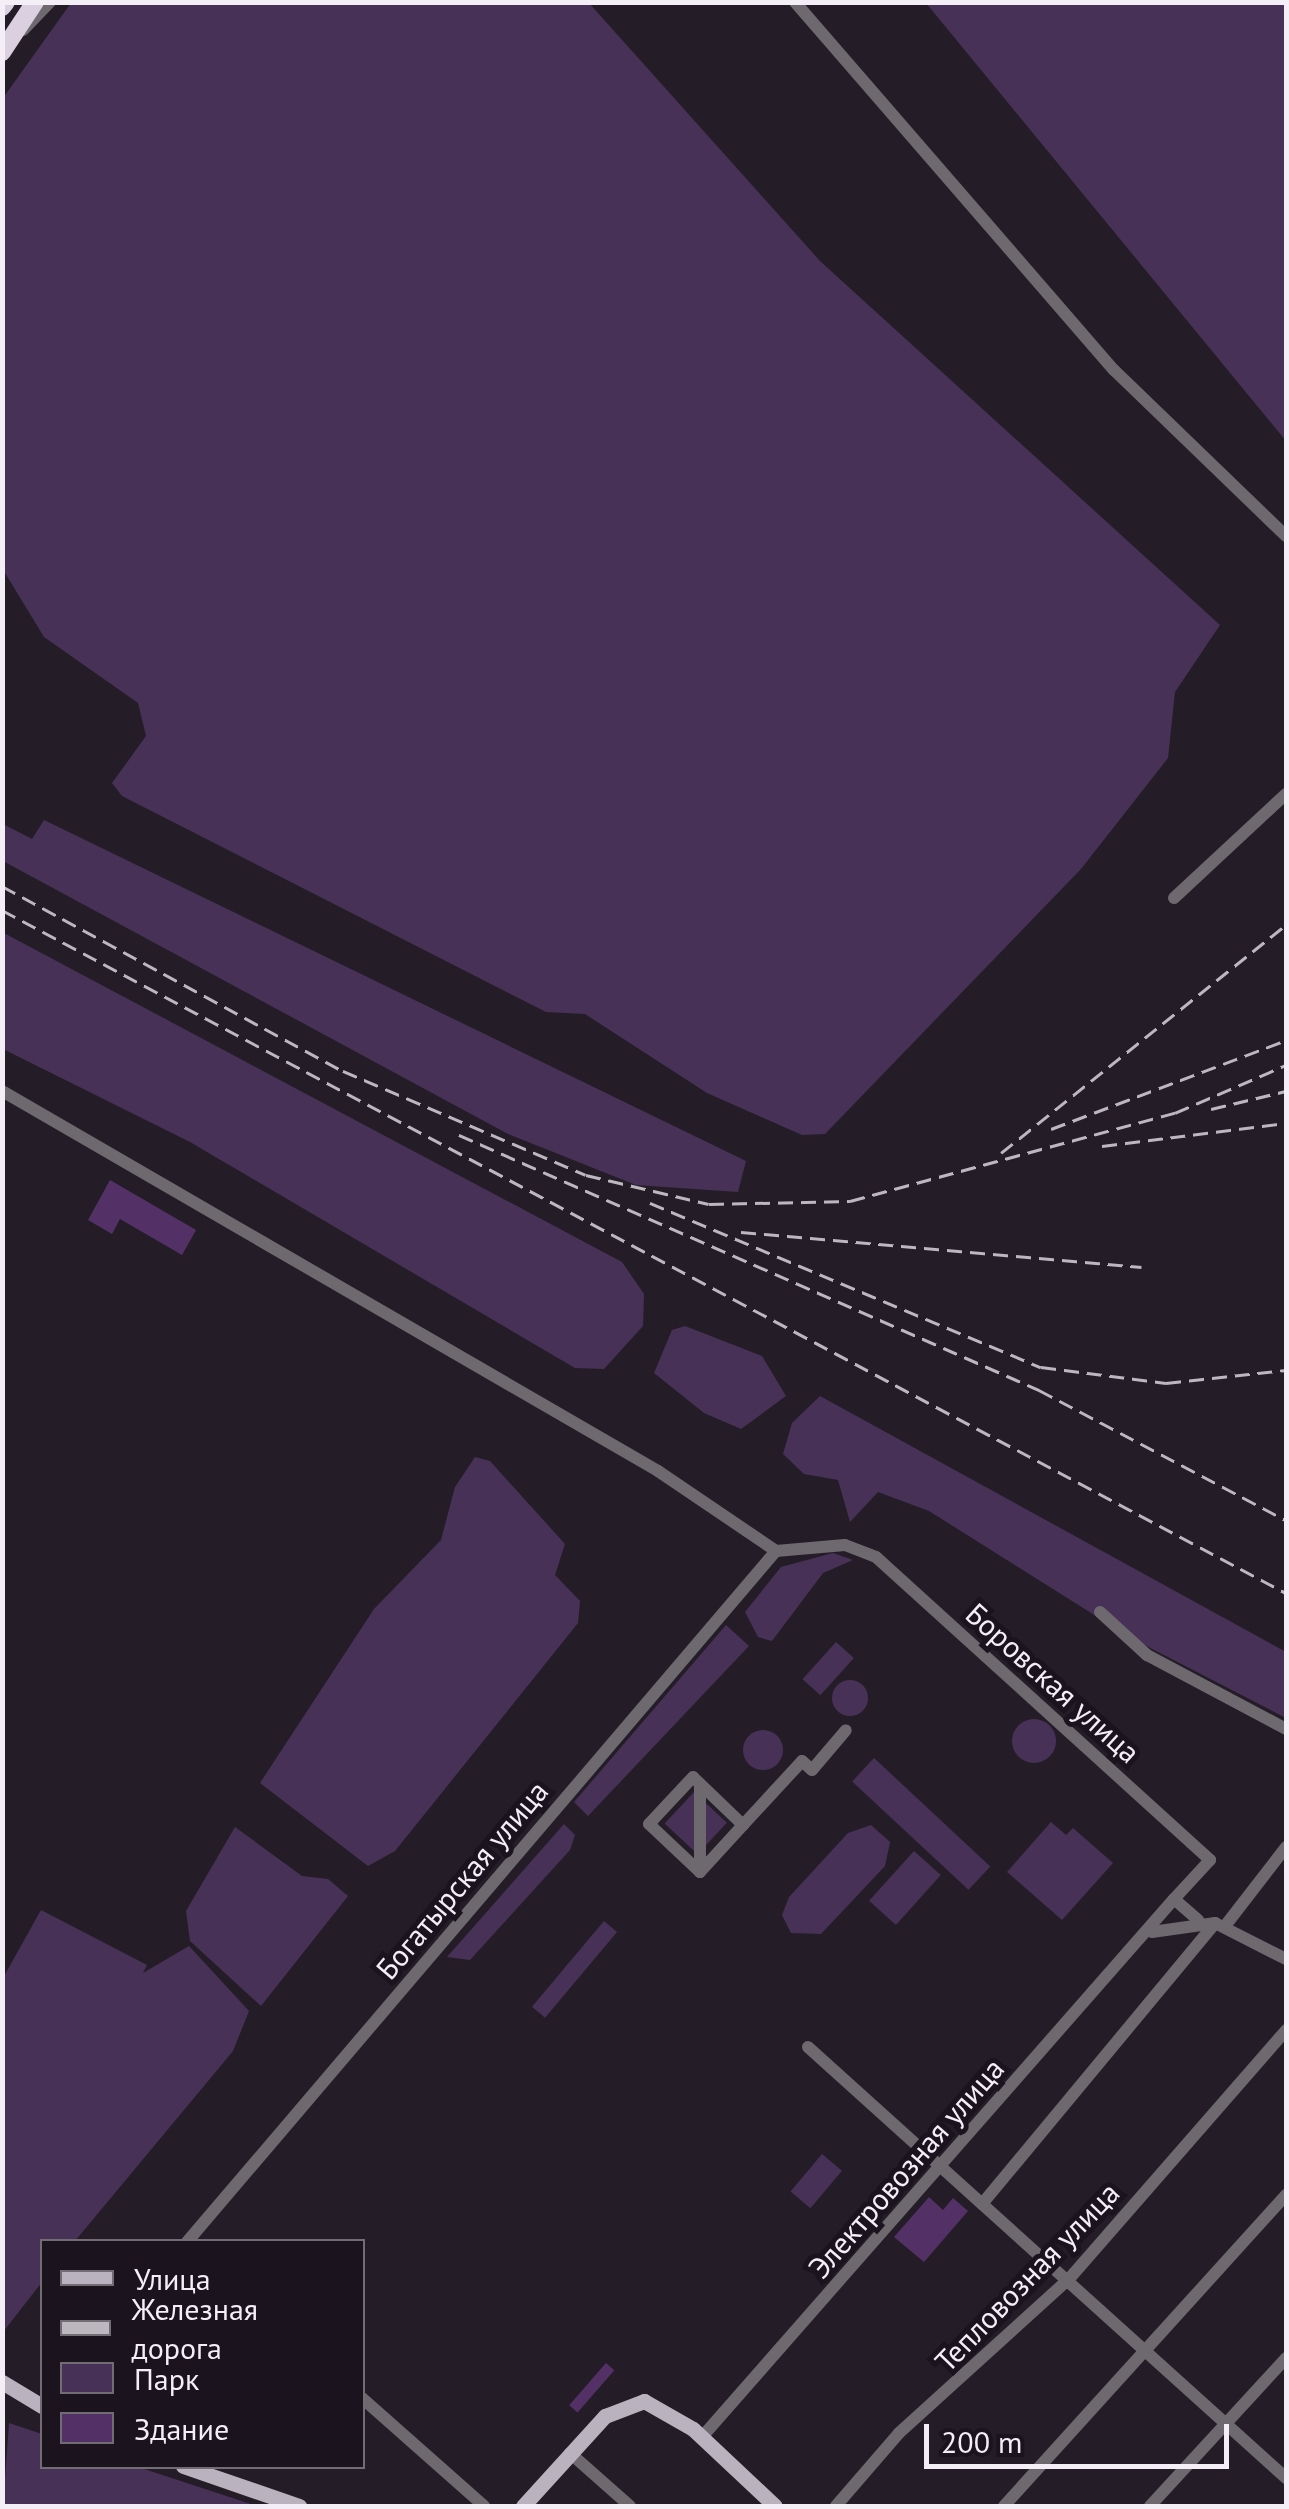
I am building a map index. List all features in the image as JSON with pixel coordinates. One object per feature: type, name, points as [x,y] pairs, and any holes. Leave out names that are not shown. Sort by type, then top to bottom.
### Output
[{"type":"highway","points":[[3,51],[35,2]]},
{"type":"main road","points":[[2,2382],[40,2405]]},
{"type":"main road","points":[[523,2506],[598,2422],[644,2400],[702,2437],[773,2506]]},
{"type":"main road","points":[[192,2469],[299,2506]]},
{"type":"street","points":[[3,51],[50,2]]},
{"type":"street","points":[[794,2],[1114,370],[1286,536]]},
{"type":"street","points":[[1174,898],[1286,794]]},
{"type":"street","points":[[2,1091],[658,1472],[776,1551]]},
{"type":"street","name":"Боровская улица","points":[[776,1551],[845,1545],[876,1557],[1210,1860],[1174,1900]]},
{"type":"street","name":"Богатырская улица","points":[[192,2239],[776,1551]]},
{"type":"street","points":[[1100,1612],[1148,1655],[1286,1729]]},
{"type":"street","points":[[700,1872],[802,1761],[812,1770],[846,1730]]},
{"type":"street","points":[[700,1872],[649,1824],[693,1777],[744,1825]]},
{"type":"street","points":[[700,1784],[700,1872]]},
{"type":"street","points":[[982,2204],[1286,1847]]},
{"type":"street","points":[[1174,1900],[1198,1920],[1220,1925],[1286,1959]]},
{"type":"street","name":"Электровозная улица","points":[[702,2437],[1149,1933],[1174,1900]]},
{"type":"street","points":[[1149,1933],[1198,1920]]},
{"type":"street","name":"Тепловозная улица","points":[[836,2506],[899,2433],[1069,2279],[1286,2030]]},
{"type":"street","points":[[808,2046],[1286,2478]]},
{"type":"street","points":[[1004,2506],[1286,2195]]},
{"type":"street","points":[[1150,2506],[1286,2358]]},
{"type":"street","points":[[365,2401],[484,2506]]},
{"type":"street","points":[[570,2453],[630,2506]]},
{"type":"green space","points":[[71,3],[589,3],[820,261],[1220,625],[1175,692],[1168,758],[1081,869],[825,1134],[802,1135],[707,1093],[585,1014],[546,1012],[122,796],[112,783],[146,736],[138,703],[44,637],[2,568],[3,98]]},
{"type":"green space","points":[[926,3],[1286,3],[1286,441]]},
{"type":"green space","points":[[44,820],[746,1161],[738,1192],[636,1185],[508,1134],[3,861],[3,824],[32,839]]},
{"type":"green space","points":[[2,932],[622,1262],[644,1294],[643,1326],[604,1369],[575,1368],[190,1142],[3,1049]]},
{"type":"green space","points":[[685,1326],[762,1356],[786,1396],[741,1429],[704,1413],[654,1373],[672,1330]]},
{"type":"green space","points":[[820,1396],[1286,1652],[1286,1718],[1131,1638],[929,1511],[878,1492],[850,1522],[838,1480],[804,1474],[783,1454],[792,1423]]},
{"type":"green space","points":[[475,1457],[490,1461],[565,1544],[555,1575],[580,1601],[578,1623],[395,1851],[368,1866],[260,1783],[374,1609],[441,1540],[455,1487]]},
{"type":"green space","points":[[833,1553],[853,1560],[823,1573],[772,1641],[758,1637],[745,1612],[781,1567]]},
{"type":"green space","points":[[726,1625],[749,1646],[588,1816],[574,1802]]},
{"type":"green space","points":[[836,1642],[854,1658],[820,1695],[803,1679]]},
{"type":"green space","points":[[850,1680],[863,1685],[868,1698],[863,1711],[850,1716],[837,1711],[832,1698],[837,1685]]},
{"type":"green space","points":[[1034,1719],[1050,1725],[1056,1741],[1050,1757],[1034,1763],[1018,1757],[1012,1741],[1018,1725]]},
{"type":"green space","points":[[763,1730],[777,1736],[783,1750],[777,1764],[763,1770],[749,1764],[743,1750],[749,1736]]},
{"type":"green space","points":[[874,1758],[990,1866],[968,1890],[852,1781]]},
{"type":"green space","points":[[694,1792],[727,1823],[698,1854],[665,1823]]},
{"type":"green space","points":[[1051,1822],[1066,1835],[1073,1828],[1113,1863],[1062,1920],[1007,1872]]},
{"type":"green space","points":[[564,1824],[575,1835],[570,1850],[470,1960],[447,1957]]},
{"type":"green space","points":[[871,1825],[890,1842],[885,1866],[821,1934],[791,1933],[782,1915],[789,1897],[848,1833]]},
{"type":"green space","points":[[235,1827],[302,1876],[328,1879],[348,1896],[261,2006],[190,1941],[186,1911]]},
{"type":"green space","points":[[914,1851],[941,1875],[896,1925],[869,1901]]},
{"type":"green space","points":[[41,1910],[147,1965],[143,1973],[189,1946],[249,2011],[233,2051],[77,2239],[40,2239],[40,2285],[3,2332],[3,1978]]},
{"type":"green space","points":[[604,1921],[617,1932],[545,2018],[532,2007]]},
{"type":"green space","points":[[822,2154],[842,2171],[810,2208],[791,2192]]},
{"type":"green space","points":[[9,2423],[40,2433],[40,2469],[144,2469],[257,2506],[3,2506]]},
{"type":"building","points":[[110,1180],[196,1230],[182,1255],[120,1219],[112,1234],[88,1220]]},
{"type":"building","points":[[929,2197],[943,2210],[953,2198],[968,2211],[924,2262],[894,2237]]},
{"type":"building","points":[[606,2363],[614,2370],[578,2412],[569,2405]]},
{"type":"railway","points":[[2,886],[343,1071],[586,1175],[709,1204],[850,1201],[1175,1113],[1286,1065]]},
{"type":"railway","points":[[2,910],[1286,1593]]},
{"type":"railway","points":[[1001,1153],[1286,925]]},
{"type":"railway","points":[[1051,1129],[1286,1040]]},
{"type":"railway","points":[[1211,1109],[1286,1091]]},
{"type":"railway","points":[[1102,1146],[1286,1123]]},
{"type":"railway","points":[[459,1135],[1039,1390],[1286,1520]]},
{"type":"railway","points":[[650,1203],[1041,1367],[1166,1383],[1286,1370]]},
{"type":"railway","points":[[741,1232],[1141,1267]]}]
